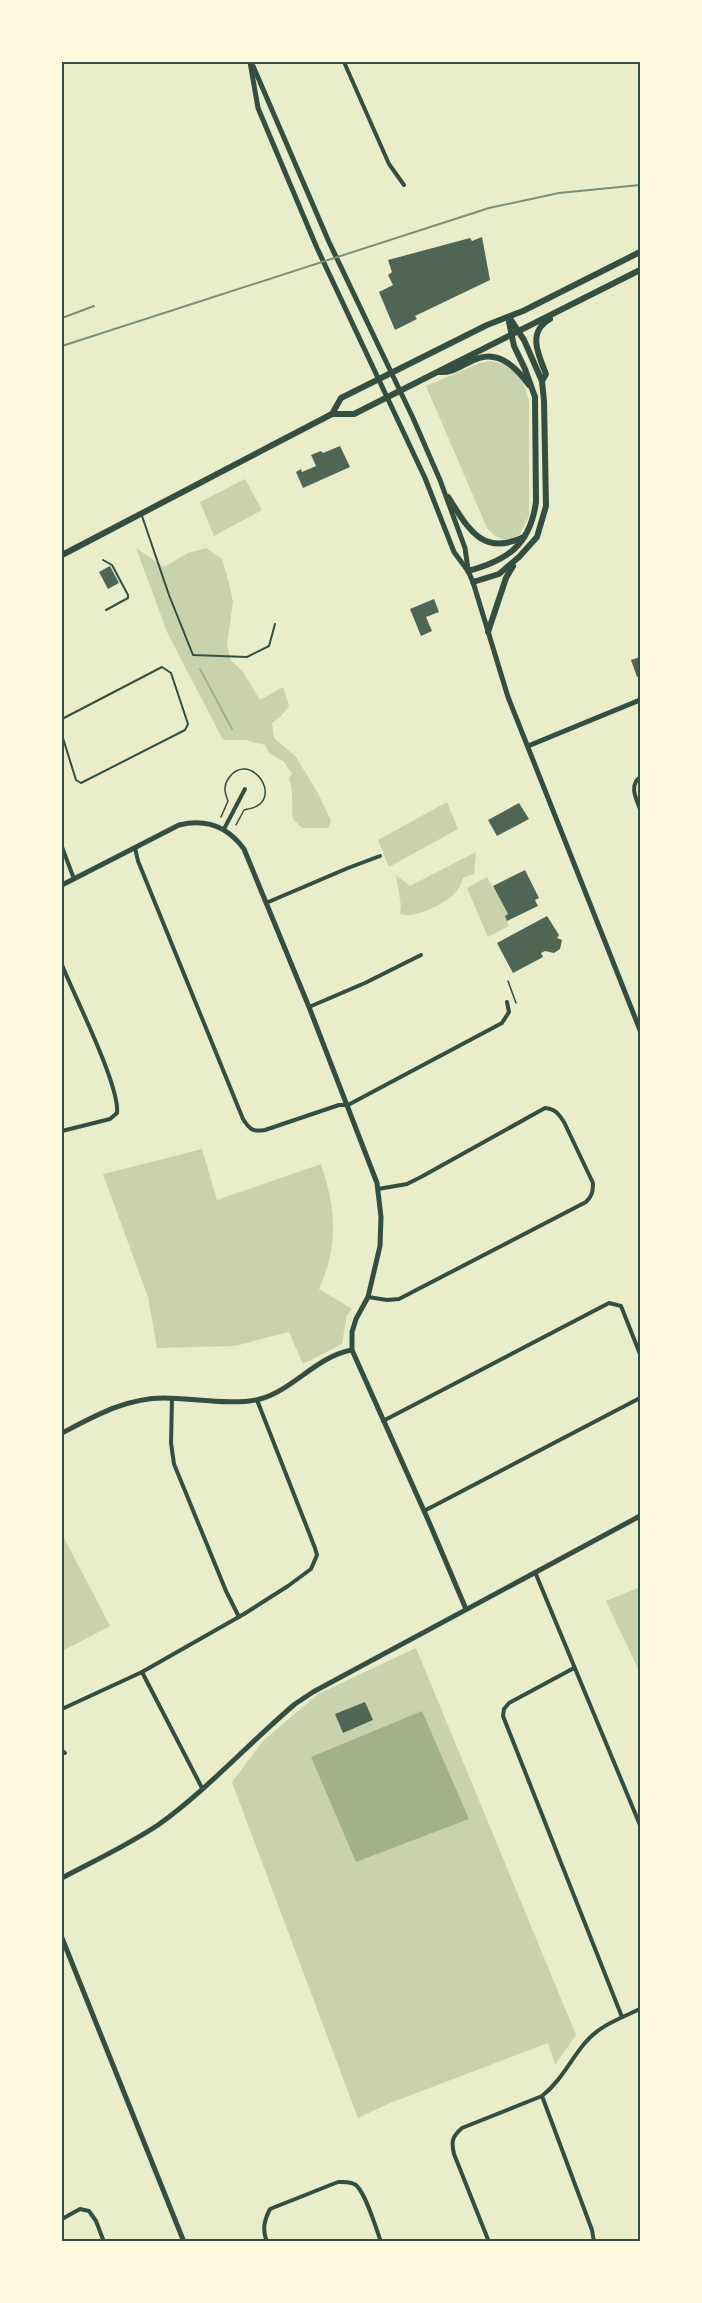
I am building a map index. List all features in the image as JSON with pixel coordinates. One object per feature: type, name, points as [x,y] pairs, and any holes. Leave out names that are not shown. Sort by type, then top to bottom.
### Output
[{"type":"main road","points":[[332,414],[341,398],[640,252]]},
{"type":"main road","points":[[62,555],[332,414],[354,414],[640,270]]},
{"type":"main road","points":[[542,381],[546,374],[536,348],[538,331],[545,322],[571,308],[576,302]]},
{"type":"main road","points":[[488,632],[506,578],[537,537],[546,506],[542,381],[508,316]]},
{"type":"main road","points":[[468,572],[512,552],[524,537],[534,516],[537,411],[535,397],[514,346],[515,333]]},
{"type":"main road","points":[[438,372],[448,372],[479,358],[494,358],[518,369],[531,388]]},
{"type":"main road","points":[[448,497],[471,531],[481,538],[499,545],[509,544],[524,537]]},
{"type":"main road","points":[[473,582],[499,574],[519,558]]},
{"type":"street","points":[[251,62],[328,242],[413,418],[448,497],[465,548],[468,572]]},
{"type":"street","points":[[251,62],[258,108],[318,248],[417,459],[454,552],[473,582],[508,697],[640,1030]]},
{"type":"street","points":[[344,62],[389,164],[404,185]]},
{"type":"street","points":[[528,746],[640,700]]},
{"type":"street","points":[[640,777],[634,786],[640,809]]},
{"type":"street","points":[[224,829],[245,789]]},
{"type":"street","points":[[62,885],[189,823],[208,823],[224,829],[234,836],[244,849],[348,1105],[378,1189],[381,1216],[380,1246],[368,1297],[352,1332],[352,1350],[466,1609]]},
{"type":"street","points":[[62,847],[74,879]]},
{"type":"street","points":[[135,848],[138,861],[222,1070],[243,1119],[255,1132],[339,1105],[348,1105],[386,1082],[502,1023],[509,1012],[507,1002]]},
{"type":"street","points":[[266,903],[380,856]]},
{"type":"street","points":[[309,1007],[366,983],[422,955]]},
{"type":"street","points":[[62,965],[118,1104],[117,1113],[110,1119],[62,1131]]},
{"type":"street","points":[[368,1297],[399,1299],[586,1202],[592,1196],[593,1183],[564,1122],[558,1113],[544,1108],[407,1184],[378,1189]]},
{"type":"street","points":[[383,1420],[609,1303],[621,1306],[640,1354]]},
{"type":"street","points":[[62,1433],[113,1407],[147,1399],[257,1400],[278,1392],[339,1353],[352,1350]]},
{"type":"street","points":[[424,1511],[640,1398]]},
{"type":"street","points":[[172,1399],[171,1443],[174,1464],[239,1617]]},
{"type":"street","points":[[62,1709],[142,1672],[239,1617],[312,1569],[317,1555],[257,1400]]},
{"type":"street","points":[[62,1878],[157,1825],[202,1788],[271,1725],[313,1692],[640,1516]]},
{"type":"street","points":[[536,1572],[640,1825]]},
{"type":"street","points":[[574,1668],[509,1702],[504,1709],[503,1716],[622,2017]]},
{"type":"street","points":[[142,1672],[202,1788]]},
{"type":"street","points":[[62,1938],[184,2241]]},
{"type":"street","points":[[489,2241],[454,2154],[451,2142],[455,2134],[462,2128],[542,2096],[586,2042],[603,2027],[640,2008]]},
{"type":"street","points":[[542,2096],[592,2230],[594,2241]]},
{"type":"street","points":[[267,2241],[264,2233],[264,2220],[270,2209],[338,2182],[349,2182],[357,2186],[362,2194],[381,2241]]},
{"type":"street","points":[[62,2219],[80,2209],[89,2211],[104,2241]]},
{"type":"lane","points":[[141,513],[169,595],[193,655],[247,657],[269,646],[275,624]]},
{"type":"lane","points":[[103,560],[112,565],[128,595],[128,598],[106,610]]},
{"type":"lane","points":[[62,719],[162,667],[171,673],[188,724],[185,730],[81,783],[76,780],[62,735]]},
{"type":"path","points":[[508,981],[516,1003]]},
{"type":"shaded area","points":[[491,361],[506,366],[517,375],[525,387],[529,402],[529,516],[520,534],[511,539],[502,539],[487,528],[426,386],[480,363]]},
{"type":"shaded area","points":[[245,479],[262,510],[214,536],[200,502]]},
{"type":"shaded area","points":[[136,548],[164,567],[188,553],[206,548],[222,559],[233,602],[227,644],[231,660],[243,672],[260,700],[283,687],[289,706],[272,723],[274,738],[296,757],[318,793],[331,821],[328,828],[302,828],[293,819],[289,778],[292,774],[284,762],[269,753],[265,745],[245,740],[223,740],[167,632]]},
{"type":"shaded area","points":[[447,802],[458,829],[389,867],[378,840]]},
{"type":"shaded area","points":[[476,852],[474,874],[464,877],[458,889],[448,899],[422,912],[400,914],[401,906],[396,875],[410,886]]},
{"type":"shaded area","points":[[487,877],[508,914],[505,916],[509,926],[488,937],[467,888]]},
{"type":"shaded area","points":[[202,1149],[217,1200],[321,1164],[330,1196],[333,1227],[330,1257],[319,1289],[352,1309],[347,1315],[342,1344],[303,1364],[289,1332],[235,1346],[157,1348],[148,1297],[103,1174]]},
{"type":"shaded area","points":[[62,1537],[110,1626],[62,1651]]},
{"type":"shaded area","points":[[640,1587],[640,1673],[606,1601]]},
{"type":"shaded area","points":[[416,1648],[576,2035],[555,2065],[548,2043],[390,2103],[358,2118],[232,1782],[263,1741],[318,1694]]},
{"type":"shaded area","points":[[422,1711],[469,1819],[356,1862],[311,1757]]},
{"type":"building","points":[[482,237],[490,280],[415,316],[417,319],[395,330],[379,292],[393,285],[388,275],[392,272],[388,260],[470,238],[472,241]]},
{"type":"building","points":[[340,446],[350,467],[303,488],[296,472],[316,466],[311,455]]},
{"type":"building","points":[[110,566],[119,583],[108,589],[99,572]]},
{"type":"building","points":[[434,599],[439,612],[426,617],[432,631],[421,636],[410,609]]},
{"type":"building","points":[[640,657],[640,676],[637,677],[631,660]]},
{"type":"building","points":[[519,803],[529,819],[497,836],[488,820]]},
{"type":"building","points":[[525,870],[539,898],[535,900],[538,906],[507,921],[505,916],[508,914],[493,886]]},
{"type":"building","points":[[547,916],[559,935],[557,938],[562,940],[560,949],[554,953],[545,951],[541,953],[543,957],[513,973],[497,943]]},
{"type":"building","points":[[365,1702],[373,1720],[343,1733],[335,1714]]},
{"type":"waterway","points":[[200,669],[232,729]]},
{"type":"railway","points":[[62,346],[489,208],[559,193],[640,185]]},
{"type":"railway","points":[[62,318],[94,306]]}]
